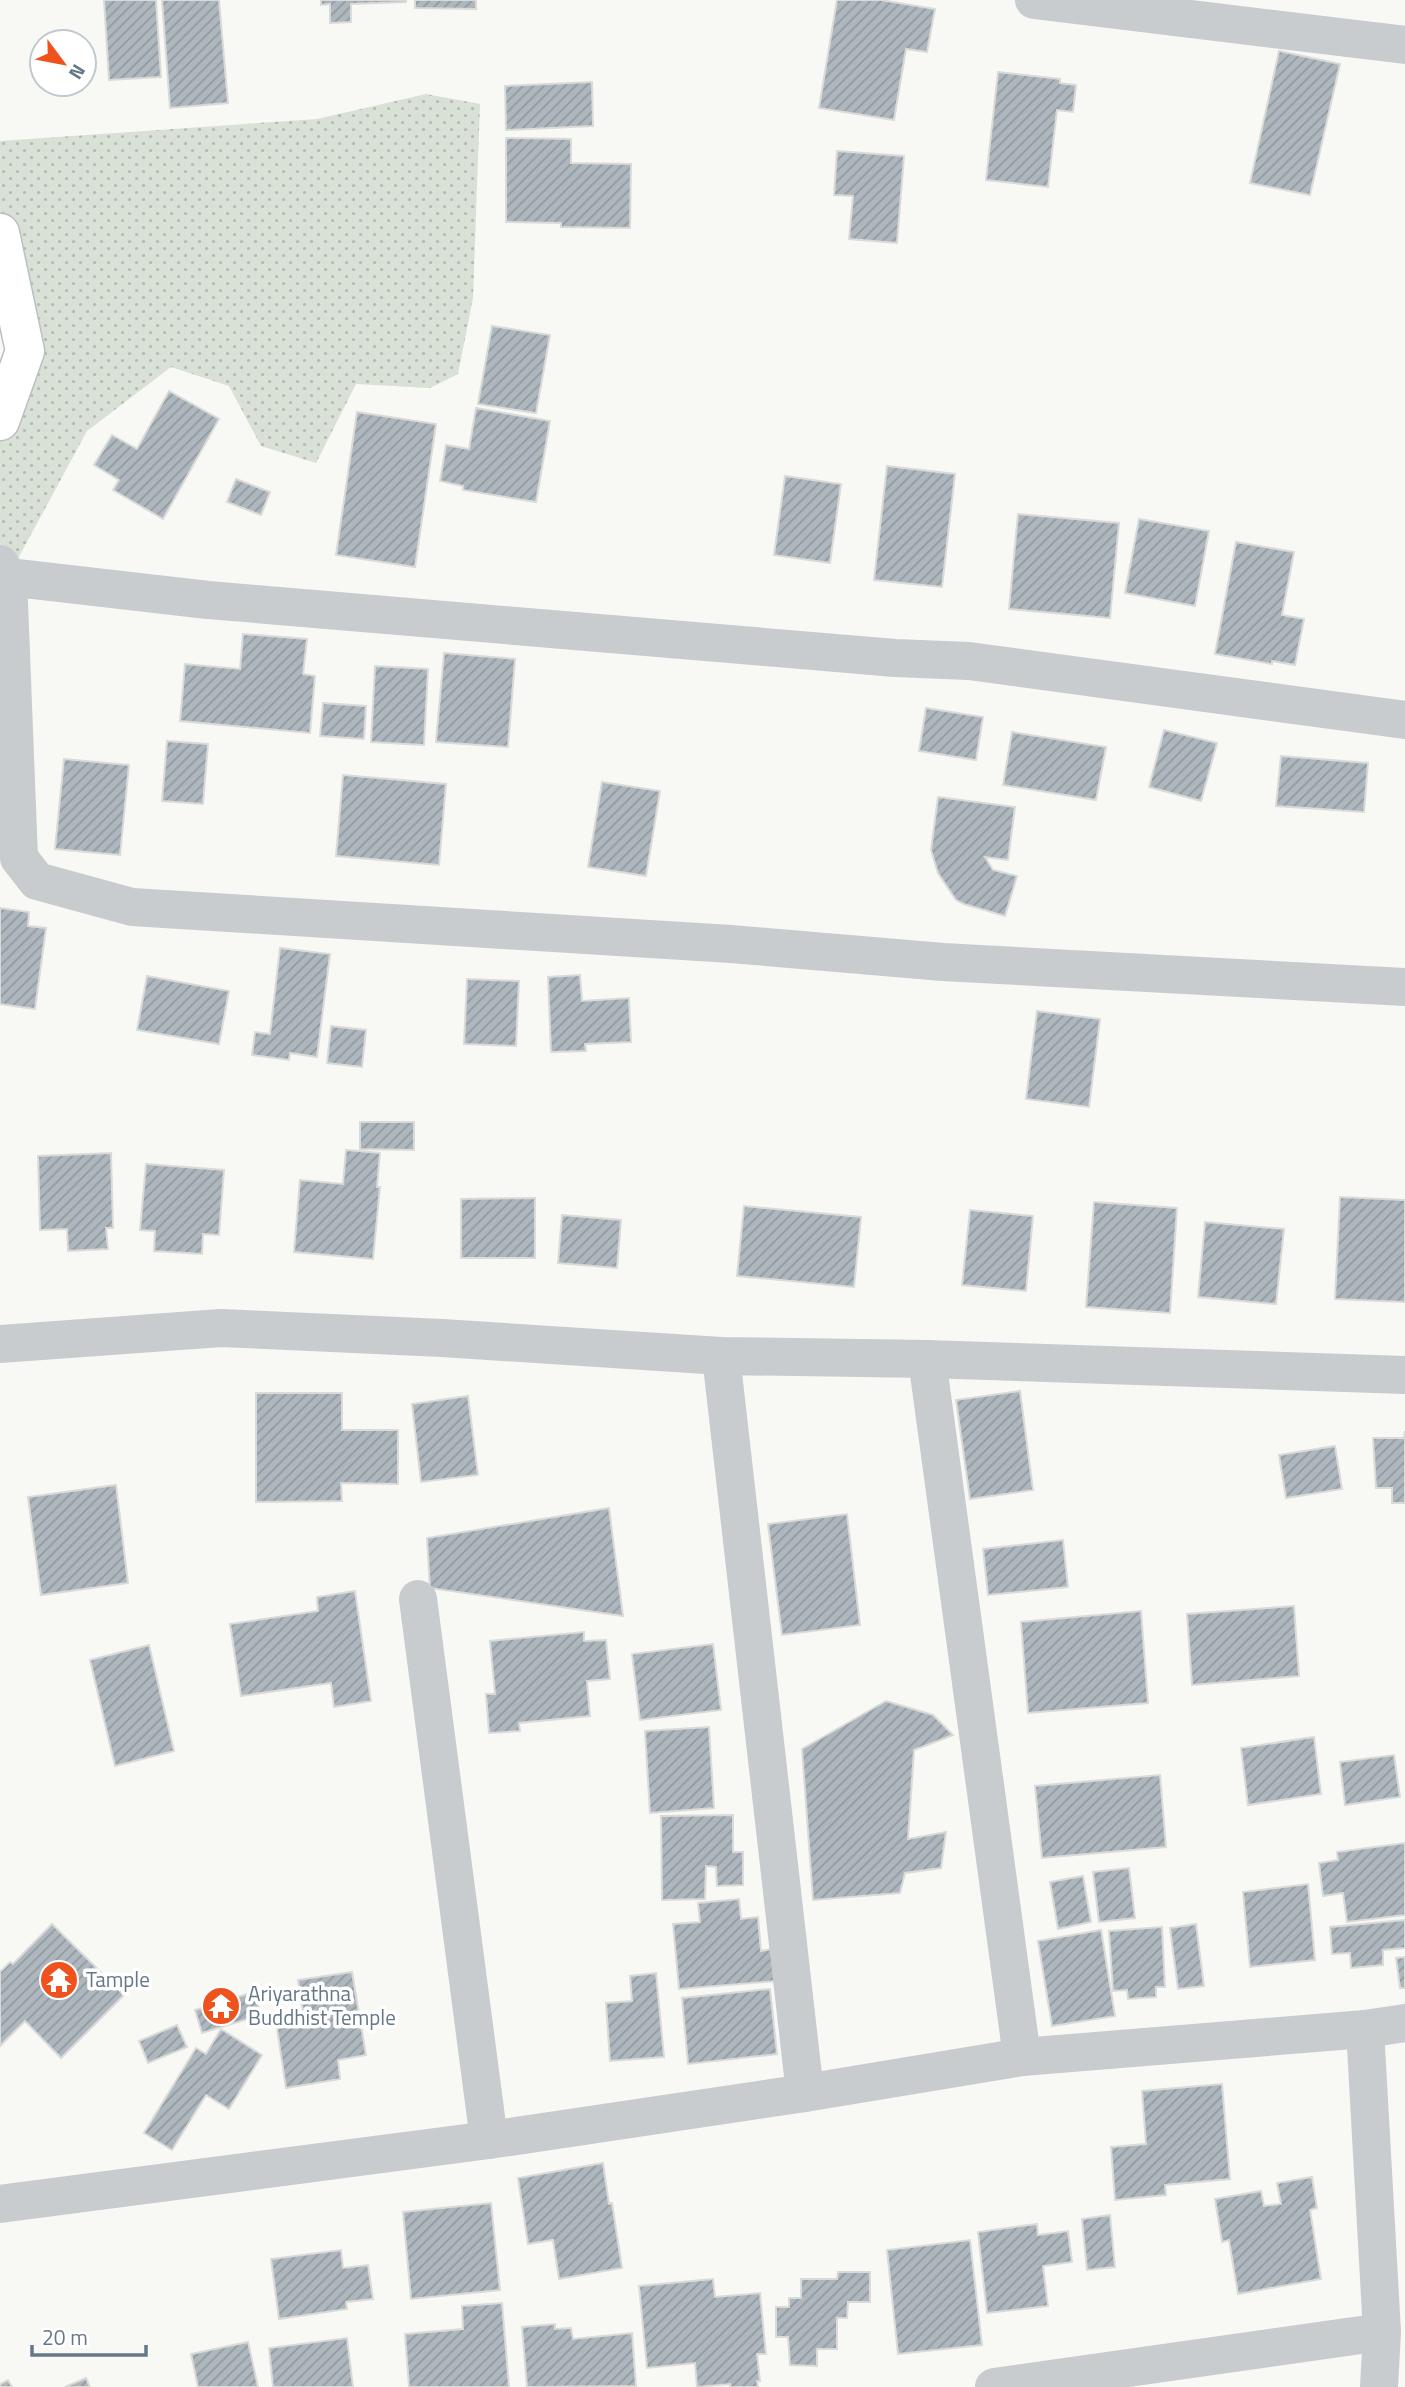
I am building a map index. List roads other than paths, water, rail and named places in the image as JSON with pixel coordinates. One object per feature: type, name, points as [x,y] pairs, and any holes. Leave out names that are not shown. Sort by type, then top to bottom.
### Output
[{"type":"main road","points":[[0,233],[24,351],[0,421]]},
{"type":"street","points":[[1034,0],[1405,45]]},
{"type":"street","points":[[1405,720],[970,661],[895,658],[208,600],[4,571],[19,858],[37,881],[132,906],[731,944],[943,962],[1405,987]]},
{"type":"street","points":[[0,1344],[221,1328],[442,1338],[721,1356],[927,1359],[1405,1375]]},
{"type":"street","points":[[721,1356],[805,2093]]},
{"type":"street","points":[[927,1359],[1022,2057]]},
{"type":"street","points":[[418,1599],[489,2140]]},
{"type":"street","points":[[0,2204],[489,2140],[805,2093],[1022,2057],[1365,2029],[1405,2023]]},
{"type":"street","points":[[1365,2029],[1382,2332],[1380,2387]]},
{"type":"street","points":[[994,2387],[1382,2332]]},
{"type":"place","name":"Tample","points":[[59,1980]]},
{"type":"place","name":"Ariyarathna Buddhist Temple","points":[[221,2006]]}]
